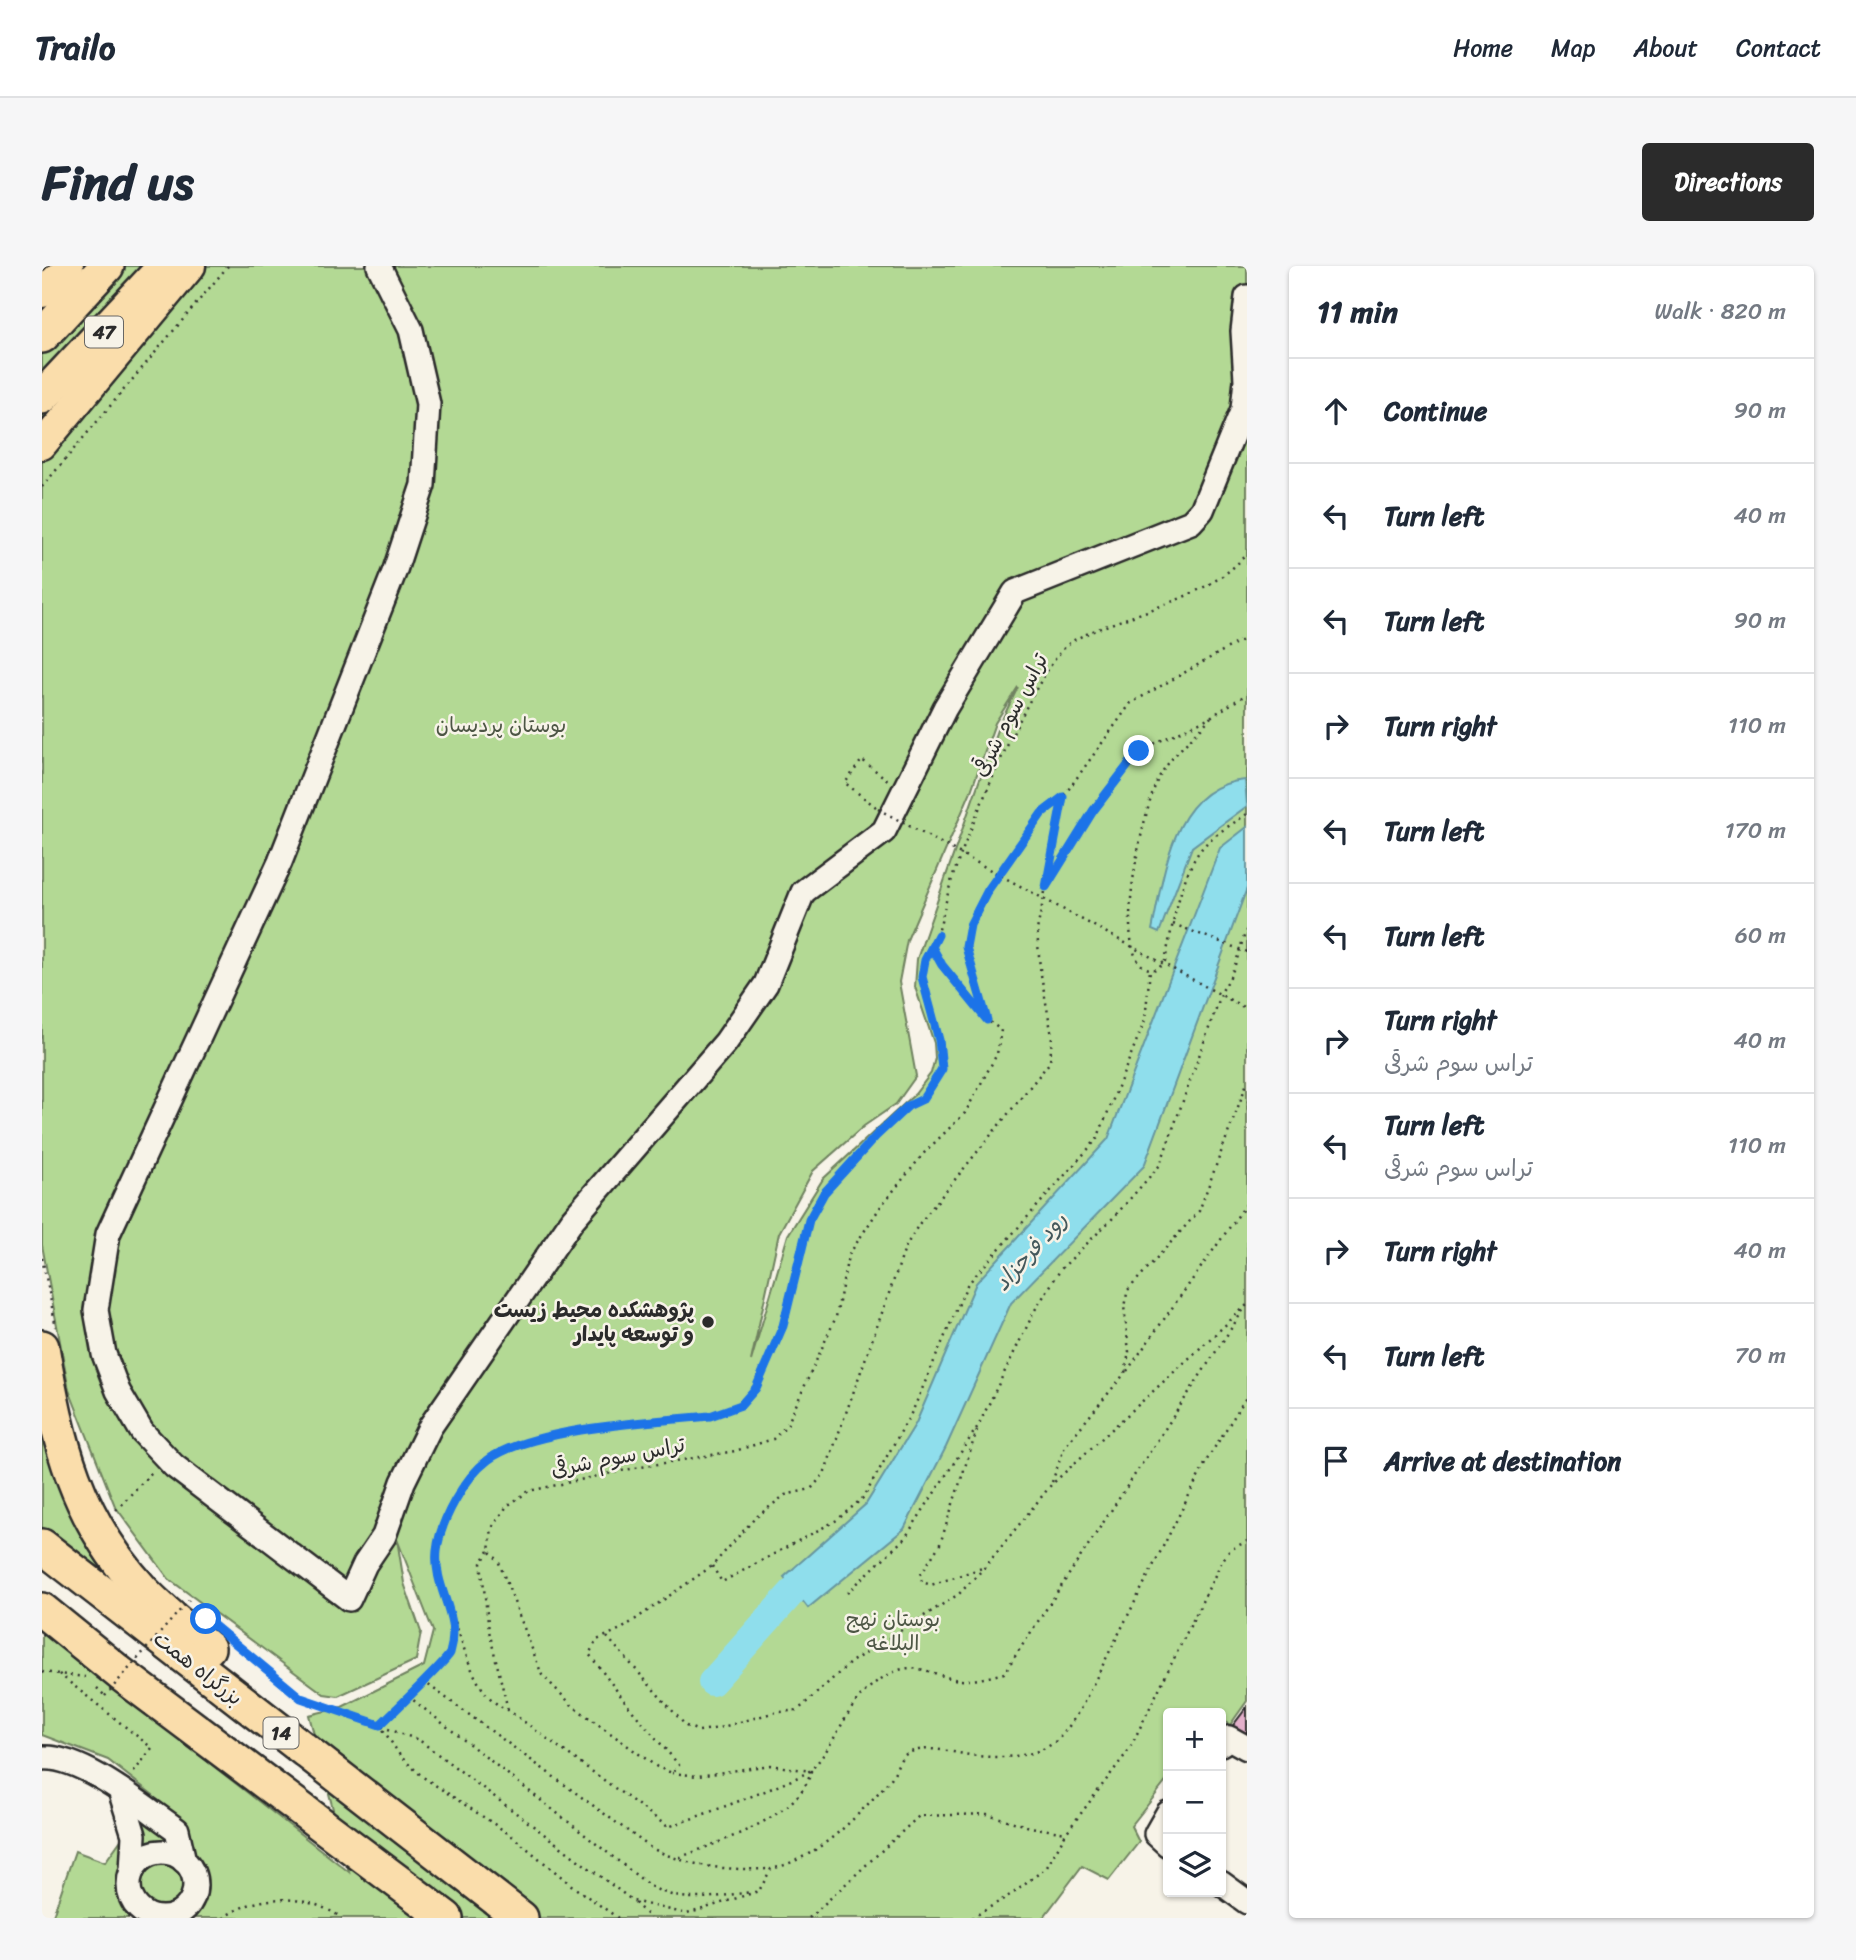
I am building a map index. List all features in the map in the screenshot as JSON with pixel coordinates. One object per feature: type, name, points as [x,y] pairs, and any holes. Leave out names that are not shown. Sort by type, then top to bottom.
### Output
[{"type":"highway","name":"47","points":[[42,336],[107,266]]},
{"type":"highway","name":"47","points":[[42,397],[165,266]]},
{"type":"highway","points":[[50,1342],[65,1460],[79,1497],[101,1539],[145,1593],[230,1668],[309,1754]]},
{"type":"highway","name":"بزرگراه همت","points":[[42,1546],[521,1918]]},
{"type":"highway","name":"14","points":[[42,1610],[121,1674],[446,1918]]},
{"type":"main road","points":[[42,293],[69,266]]},
{"type":"main road","points":[[42,445],[191,266]]},
{"type":"street","points":[[379,266],[411,330],[428,404],[423,485],[395,570],[280,862],[108,1234],[96,1310],[104,1354],[118,1391],[142,1432],[165,1457],[349,1599],[365,1564],[384,1535],[403,1482],[430,1427],[573,1219],[726,1042],[765,984],[803,892],[884,831],[945,708],[1015,592],[1191,523],[1202,510],[1243,409],[1246,380],[1243,331],[1247,296]]},
{"type":"street","points":[[42,1758],[52,1758],[101,1777],[177,1830],[184,1861]]},
{"type":"street","points":[[120,1790],[134,1835],[131,1881],[124,1918]]},
{"type":"street","points":[[155,1853],[176,1855],[184,1861],[191,1868],[195,1889],[192,1899],[176,1916],[159,1918],[140,1909],[131,1881],[146,1856],[155,1853]]},
{"type":"street","points":[[1226,1887],[1247,1902]]},
{"type":"path","points":[[42,486],[228,266]]},
{"type":"path","name":"تراس سوم شرقی","points":[[489,1551],[492,1528],[507,1506],[529,1491],[635,1468],[735,1451],[773,1439],[787,1425],[836,1317],[848,1255],[881,1206],[925,1152],[965,1113],[998,1054],[1001,1030],[987,1020],[942,965],[932,947],[938,935],[953,878],[1000,757],[1041,681],[1070,641],[1209,584],[1232,570],[1247,553]]},
{"type":"path","name":"تراس سوم شرقی","points":[[987,1020],[966,947],[970,925],[988,890],[1042,813],[1063,797],[1130,704],[1247,637]]},
{"type":"path","points":[[1046,887],[1093,811],[1139,751],[1212,716],[1247,694]]},
{"type":"path","points":[[1212,716],[1163,771],[1149,798],[1140,831],[1131,936],[1139,965],[1150,971],[1158,969],[1165,961],[1173,924],[1198,854],[1205,844],[1247,814]]},
{"type":"path","points":[[905,793],[862,760],[845,783],[878,810],[1247,1009]]},
{"type":"path","points":[[672,1773],[680,1765],[630,1708],[589,1654],[597,1640],[607,1637],[712,1566],[755,1518],[785,1495],[811,1489],[824,1474],[906,1246],[919,1224],[1050,1062],[1052,1036],[1040,969],[1037,930],[1063,797]]},
{"type":"path","points":[[1173,924],[1247,953]]},
{"type":"path","points":[[847,1593],[905,1538],[978,1426],[1035,1310],[1061,1269],[1113,1218],[1160,1165],[1223,989],[1234,974],[1238,950],[1247,928]]},
{"type":"path","points":[[811,1771],[668,1827],[508,1710],[498,1706],[476,1679],[438,1583],[438,1546],[463,1490],[488,1459],[550,1435],[729,1411],[747,1399],[756,1388],[783,1326],[809,1220],[824,1193],[876,1136],[908,1106],[923,1099],[942,1069],[939,1040],[922,977],[925,960],[938,935]]},
{"type":"path","points":[[712,1566],[722,1582],[837,1520],[864,1497],[913,1410],[967,1285],[1097,1139],[1145,1020],[1150,971]]},
{"type":"path","points":[[1125,1373],[1129,1352],[1124,1306],[1128,1290],[1199,1211],[1247,1083]]},
{"type":"path","points":[[1051,1485],[1065,1446],[1125,1373],[1247,1203]]},
{"type":"path","points":[[42,1258],[50,1342]]},
{"type":"path","points":[[674,1859],[760,1825],[808,1786],[811,1771],[851,1705],[886,1676],[903,1669],[918,1669],[965,1681],[1004,1673],[1247,1305]]},
{"type":"path","points":[[607,1637],[687,1726],[699,1731],[733,1725],[772,1713],[798,1710],[851,1662],[959,1594],[985,1567],[1051,1485],[1244,1309]]},
{"type":"path","points":[[422,1681],[628,1833],[674,1859],[718,1870],[771,1869],[795,1863],[839,1832],[892,1778],[901,1757],[910,1752],[929,1749],[973,1756],[1014,1756],[1034,1752],[1056,1741],[1082,1706],[1208,1458],[1247,1396]]},
{"type":"path","points":[[978,1426],[940,1544],[920,1576],[922,1582],[931,1585],[985,1567]]},
{"type":"path","points":[[116,1510],[165,1457]]},
{"type":"path","points":[[111,1499],[121,1520]]},
{"type":"path","points":[[972,1918],[1047,1867],[1066,1833],[1129,1749],[1222,1561],[1230,1550],[1247,1541]]},
{"type":"path","points":[[508,1710],[486,1604],[481,1563],[489,1551],[498,1560],[542,1675],[573,1706],[632,1751],[672,1773],[698,1776],[769,1765],[811,1771]]},
{"type":"path","points":[[105,1696],[188,1600],[197,1609]]},
{"type":"path","points":[[380,1725],[422,1681],[441,1666],[449,1654],[454,1619]]},
{"type":"path","points":[[227,1637],[301,1698],[419,1740],[633,1901],[650,1918]]},
{"type":"path","points":[[42,1672],[87,1677]]},
{"type":"path","points":[[59,1674],[152,1748],[120,1790]]},
{"type":"path","points":[[408,1696],[650,1886],[669,1897],[684,1899],[759,1891]]},
{"type":"path","points":[[380,1725],[401,1757],[423,1777],[513,1836],[575,1888],[618,1918]]},
{"type":"path","points":[[810,1918],[919,1816],[987,1814],[1066,1833]]},
{"type":"path","points":[[633,1901],[687,1914],[759,1891],[771,1869]]},
{"type":"path","points":[[223,1918],[240,1906],[287,1897],[342,1918]]},
{"type":"green space","name":"بوستان پردیسان","points":[[42,266],[1247,266],[1247,1701],[1230,1725],[1226,1722],[1226,1708],[1163,1708],[1163,1785],[1131,1826],[1139,1842],[1109,1880],[1082,1866],[1043,1918],[52,1918],[75,1851],[105,1862],[153,1795],[108,1760],[42,1735],[42,1632],[349,1872],[309,1715],[342,1707],[424,1666],[433,1631],[397,1539],[404,1583],[421,1632],[416,1660],[338,1696],[324,1694],[169,1579],[115,1506],[69,1390],[42,1245]],"holes":[[[1018,687],[997,730],[917,959],[915,987],[934,1043],[935,1058],[931,1073],[915,1094],[823,1179],[788,1235],[751,1361],[779,1233],[813,1171],[864,1126],[896,1104],[916,1076],[899,982],[907,940],[971,791],[995,723]]]},
{"type":"green space","points":[[42,1385],[148,1614],[42,1527]]},
{"type":"water","points":[[1245,780],[1247,806],[1192,847],[1159,933],[1152,930],[1167,860],[1187,815],[1201,798],[1221,786]]},
{"type":"water","points":[[1247,827],[1247,888],[1144,1166],[1011,1303],[946,1447],[904,1529],[808,1608],[784,1577],[866,1504],[916,1423],[976,1283],[1108,1139],[1220,848]]},
{"type":"building","points":[[1247,1707],[1247,1738],[1231,1728]]},
{"type":"waterway","name":"رود فرحزاد","points":[[712,1682],[806,1577],[822,1564]]},
{"type":"place","name":"پژوهشکده محیط زیست و توسعه پایدار","points":[[708,1322]]},
{"type":"route","points":[[206,1619],[301,1698],[380,1725],[422,1681],[441,1666],[449,1654],[454,1619],[438,1583],[438,1546],[451,1510],[488,1459],[550,1435],[710,1416],[741,1405],[756,1388],[783,1326],[802,1240],[809,1220],[824,1193],[876,1136],[908,1106],[923,1099],[942,1069],[939,1040],[922,977],[925,960],[938,935],[932,947],[942,965],[987,1020],[966,947],[970,925],[988,890],[1042,813],[1063,797],[1046,887],[1093,811],[1139,751]]},
{"type":"park label","name":"بوستان نهج البلاغه","points":[[893,1631]]}]
